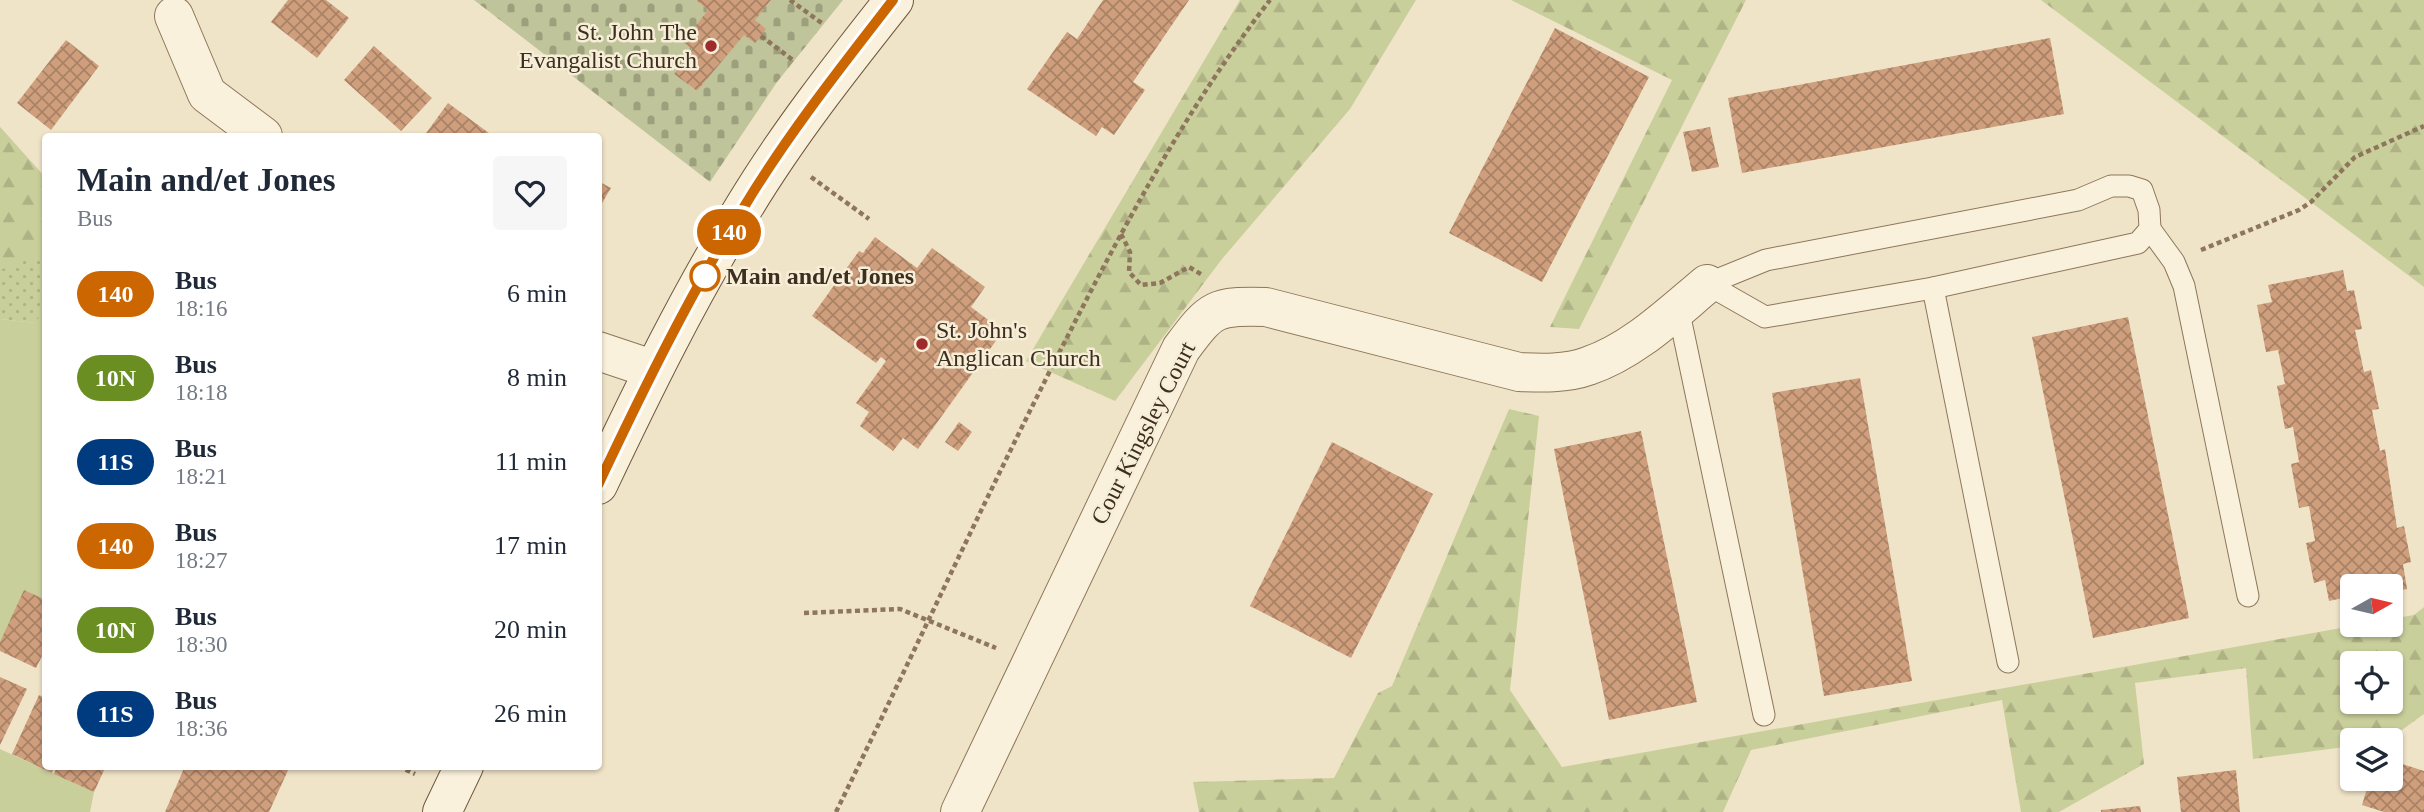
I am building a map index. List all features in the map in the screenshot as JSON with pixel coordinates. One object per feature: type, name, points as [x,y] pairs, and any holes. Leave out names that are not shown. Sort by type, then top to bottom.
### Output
[{"type":"street","points":[[602,476],[652,369],[744,206],[826,86],[894,0]]},
{"type":"street","points":[[174,16],[207,94],[259,133]]},
{"type":"street","points":[[1227,306],[1266,307],[1297,313],[1518,372],[1552,373],[1587,367],[1622,351],[1707,284]]},
{"type":"street","name":"Cour Kingsley Court","points":[[960,812],[1181,349],[1205,317],[1227,306]]},
{"type":"street","points":[[602,352],[652,369]]},
{"type":"street","points":[[442,812],[462,770]]},
{"type":"lane","points":[[1707,284],[1766,260],[2078,200],[2111,186],[2129,186],[2142,190],[2149,210],[2150,229],[2174,262],[2189,302],[2248,596]]},
{"type":"lane","points":[[1707,284],[1765,317],[1933,288],[2138,243],[2150,229]]},
{"type":"lane","points":[[1933,288],[2008,662]]},
{"type":"lane","points":[[1678,309],[1764,715]]},
{"type":"path","points":[[790,0],[823,24]]},
{"type":"path","points":[[836,812],[1000,470],[1120,233],[1223,61],[1270,0]]},
{"type":"path","points":[[761,36],[794,61]]},
{"type":"path","points":[[2174,262],[2298,210],[2311,202],[2355,157],[2424,126]]},
{"type":"path","points":[[811,177],[869,219]]},
{"type":"path","points":[[1120,233],[1130,252],[1129,272],[1141,285],[1160,283],[1189,267],[1200,272],[1227,306]]},
{"type":"path","points":[[804,613],[900,609],[1032,663]]},
{"type":"path","points":[[406,770],[415,774]]},
{"type":"green space","points":[[474,0],[696,0],[708,10],[684,42],[692,49],[674,74],[697,91],[771,0],[843,0],[777,82],[710,182]]},
{"type":"green space","points":[[1240,0],[1416,0],[1350,109],[1222,259],[1115,401],[1026,361]]},
{"type":"green space","points":[[1511,0],[1746,0],[1579,329],[1550,327],[1672,80]]},
{"type":"green space","points":[[2041,0],[2424,0],[2424,287]]},
{"type":"green space","points":[[0,127],[42,175],[42,328],[35,323],[0,319]]},
{"type":"green space","points":[[0,127],[42,174],[42,254],[0,270]]},
{"type":"green space","points":[[42,312],[42,603],[0,642],[0,319],[35,323]]},
{"type":"green space","points":[[1509,409],[1539,416],[1510,690],[1562,767],[2340,628],[2340,637],[2403,637],[2403,617],[2414,615],[2424,607],[2424,714],[2403,729],[2340,728],[2340,748],[2253,759],[2246,668],[2135,683],[2144,764],[2059,812],[2021,812],[2002,700],[1751,750],[1723,812],[1199,812],[1193,782],[1334,778],[1378,693],[1392,686]]},
{"type":"green space","points":[[0,749],[94,792],[90,812],[0,812]]},
{"type":"building","points":[[288,0],[326,0],[349,18],[317,58],[271,22]]},
{"type":"building","name":"St. John The Evangalist Church","points":[[696,0],[771,0],[755,20],[766,29],[755,43],[744,35],[697,91],[674,74],[692,49],[683,42],[708,10]]},
{"type":"building","points":[[1103,0],[1189,0],[1133,82],[1145,90],[1114,135],[1102,127],[1096,136],[1027,89],[1067,32],[1077,39]]},
{"type":"building","points":[[1555,28],[1649,77],[1542,282],[1449,233]]},
{"type":"building","points":[[2050,38],[2064,114],[1742,173],[1728,98]]},
{"type":"building","points":[[66,40],[99,66],[51,130],[17,103]]},
{"type":"building","points":[[374,46],[432,98],[401,131],[344,80]]},
{"type":"building","points":[[448,103],[489,133],[426,133]]},
{"type":"building","points":[[1710,127],[1719,167],[1692,172],[1683,132]]},
{"type":"building","points":[[602,183],[611,188],[602,203]]},
{"type":"building","name":"St. John's Anglican Church","points":[[875,237],[917,268],[932,248],[985,287],[971,307],[1003,331],[918,449],[903,438],[893,451],[860,426],[869,412],[856,403],[886,361],[881,357],[876,363],[812,316],[859,251],[863,253]]},
{"type":"building","points":[[2343,270],[2347,291],[2354,290],[2362,329],[2355,330],[2364,372],[2371,370],[2379,409],[2372,410],[2380,451],[2385,449],[2397,528],[2404,526],[2411,562],[2403,564],[2407,589],[2403,590],[2403,574],[2340,574],[2340,599],[2329,601],[2325,580],[2314,583],[2306,543],[2315,541],[2309,506],[2299,508],[2291,464],[2299,462],[2293,427],[2285,429],[2277,386],[2285,384],[2278,350],[2266,352],[2257,305],[2272,302],[2268,285]]},
{"type":"building","points":[[2128,317],[2189,618],[2093,638],[2032,337]]},
{"type":"building","points":[[1860,378],[1912,681],[1824,696],[1772,393]]},
{"type":"building","points":[[959,422],[972,432],[958,451],[945,442]]},
{"type":"building","points":[[1641,431],[1697,702],[1609,720],[1554,449]]},
{"type":"building","points":[[1332,442],[1433,494],[1351,658],[1250,606]]},
{"type":"building","points":[[24,590],[42,598],[42,656],[36,668],[0,651],[0,642]]},
{"type":"building","points":[[0,677],[27,689],[0,745]]},
{"type":"building","points":[[39,695],[42,696],[42,768],[12,754]]},
{"type":"building","points":[[2403,764],[2424,771],[2424,812],[2384,812],[2362,805],[2366,791],[2403,791]]},
{"type":"building","points":[[56,770],[104,770],[94,792],[54,774]]},
{"type":"building","points":[[183,770],[288,770],[269,812],[165,812]]},
{"type":"building","points":[[2236,770],[2240,812],[2181,812],[2177,777]]},
{"type":"building","points":[[2140,806],[2141,812],[2101,812],[2101,810]]},
{"type":"bus line","name":"140","points":[[602,476],[652,369],[744,206],[826,86],[893,0]]},
{"type":"place","name":"St. John The Evangalist Church","points":[[711,46]]},
{"type":"place","name":"Main and/et Jones","points":[[705,276]]},
{"type":"place","name":"St. John's Anglican Church","points":[[922,344]]}]
